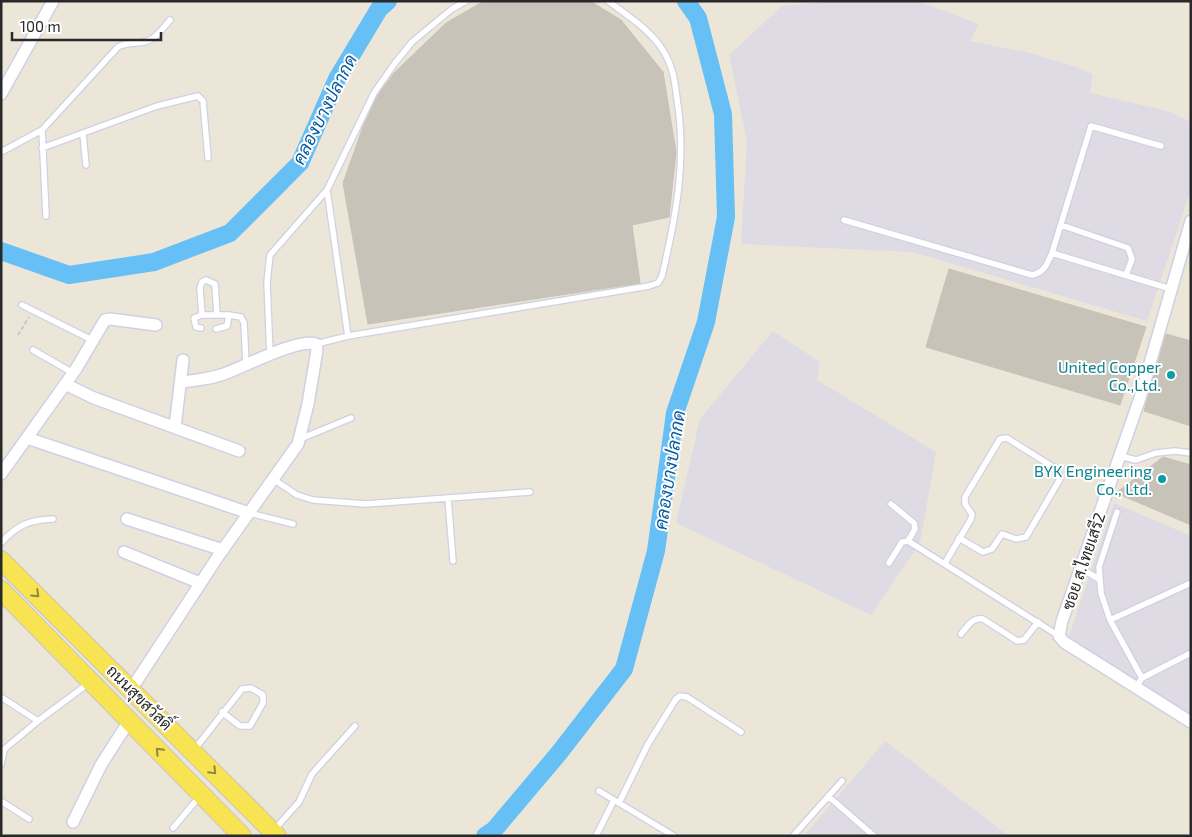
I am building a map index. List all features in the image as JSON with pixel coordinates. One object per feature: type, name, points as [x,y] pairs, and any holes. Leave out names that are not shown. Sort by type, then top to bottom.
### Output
[{"type":"main road","name":"ถนนสุขสวัสดิ์","points":[[1,560],[132,688],[275,834]]},
{"type":"main road","name":"ถนนสุขสวัสดิ์","points":[[1,590],[242,836]]},
{"type":"street","points":[[1,94],[53,1]]},
{"type":"street","name":"ซอย ส.ไทยเสรี2","points":[[1059,636],[1062,621],[1080,568],[1140,398],[1191,221]]},
{"type":"street","points":[[1,474],[73,373],[105,320],[156,325]]},
{"type":"street","points":[[132,688],[200,583],[300,439],[311,386],[317,350],[316,344],[311,342],[302,344],[211,378],[182,382]]},
{"type":"street","points":[[175,427],[182,382],[183,360]]},
{"type":"street","points":[[65,384],[94,398],[239,451]]},
{"type":"street","points":[[27,438],[249,513]]},
{"type":"street","points":[[127,519],[223,550]]},
{"type":"street","points":[[124,552],[200,583]]},
{"type":"street","points":[[1059,636],[1064,642],[1139,683],[1191,722]]},
{"type":"street","points":[[73,822],[101,765],[129,721]]},
{"type":"lane","points":[[270,355],[267,282],[270,255],[327,190],[374,93],[395,63],[412,42],[452,9],[466,1]]},
{"type":"lane","points":[[316,344],[348,336],[658,283],[662,276],[680,187],[683,148],[673,71],[663,51],[644,28],[608,1]]},
{"type":"lane","points":[[1,152],[42,130],[118,47],[125,42],[148,41],[154,38],[170,20]]},
{"type":"lane","points":[[42,148],[156,106],[198,96],[203,100],[208,158]]},
{"type":"lane","points":[[844,220],[1032,275],[1040,273],[1046,268],[1052,253],[1091,126],[1160,146]]},
{"type":"lane","points":[[42,130],[46,216]]},
{"type":"lane","points":[[83,134],[86,166]]},
{"type":"lane","points":[[327,190],[348,336]]},
{"type":"lane","points":[[1061,225],[1128,248],[1132,259],[1126,275]]},
{"type":"lane","points":[[1052,253],[1171,289]]},
{"type":"lane","points":[[202,315],[200,288],[202,282],[206,280],[212,281],[215,284],[217,315]]},
{"type":"lane","points":[[22,306],[94,341]]},
{"type":"lane","points":[[201,328],[194,325],[194,318],[202,315],[228,315],[241,318],[244,323],[246,364]]},
{"type":"lane","points":[[216,329],[227,326],[228,315]]},
{"type":"lane","points":[[33,350],[73,373]]},
{"type":"lane","points":[[300,439],[351,418]]},
{"type":"lane","points":[[944,563],[971,519],[972,514],[965,504],[965,497],[1000,439],[1007,438],[1058,470],[1060,479],[1026,538],[1016,539],[1002,534],[992,549],[983,552],[960,538]]},
{"type":"lane","points":[[1120,456],[1136,460],[1156,452],[1175,451],[1191,453]]},
{"type":"lane","points":[[273,479],[297,495],[313,500],[366,504],[530,492]]},
{"type":"lane","points":[[448,498],[453,561]]},
{"type":"lane","points":[[891,504],[914,523],[914,529],[908,541]]},
{"type":"lane","points":[[1117,512],[1099,567],[1099,579],[1110,620],[1139,683],[1191,653]]},
{"type":"lane","points":[[249,513],[293,524]]},
{"type":"lane","points":[[1,543],[14,529],[25,522],[53,519]]},
{"type":"lane","points":[[889,563],[902,542],[908,541],[1059,636]]},
{"type":"lane","points":[[1080,568],[1099,579]]},
{"type":"lane","points":[[1110,620],[1191,584]]},
{"type":"lane","points":[[961,634],[974,619],[978,618],[983,619],[1017,641],[1024,640],[1038,622]]},
{"type":"lane","points":[[1,764],[2,751],[38,721],[91,682]]},
{"type":"lane","points":[[193,751],[222,712],[242,689],[246,688],[263,695],[263,703],[250,726],[240,726],[222,712]]},
{"type":"lane","points":[[1,696],[38,721]]},
{"type":"lane","points":[[596,836],[648,744],[676,699],[680,696],[687,697],[741,732]]},
{"type":"lane","points":[[275,834],[299,802],[312,774],[355,726]]},
{"type":"lane","points":[[793,836],[842,781]]},
{"type":"lane","points":[[599,791],[674,836]]},
{"type":"lane","points":[[173,828],[201,794]]},
{"type":"lane","points":[[828,796],[874,836]]},
{"type":"lane","points":[[1,801],[29,819]]},
{"type":"path","points":[[18,335],[32,310]]},
{"type":"shaded area","points":[[828,1],[917,1],[979,24],[970,41],[1030,53],[1070,65],[1093,74],[1090,93],[1168,111],[1191,122],[1191,189],[1147,321],[912,252],[741,244],[747,141],[729,55],[782,6]]},
{"type":"shaded area","points":[[773,331],[820,362],[817,380],[936,452],[920,543],[871,615],[676,523],[700,419]]},
{"type":"shaded area","points":[[1114,503],[1191,536],[1191,718],[1067,642]]},
{"type":"shaded area","points":[[885,741],[1009,836],[804,836]]},
{"type":"building","points":[[484,1],[590,1],[621,20],[663,72],[676,152],[669,217],[632,225],[640,283],[368,324],[343,183],[363,127],[378,95],[394,73],[446,23]]},
{"type":"building","points":[[949,269],[1146,327],[1120,405],[926,347]]},
{"type":"building","name":"United Copper Co.,Ltd.","points":[[1166,334],[1191,341],[1191,426],[1144,411]]},
{"type":"building","name":"BYK Engineering Co., Ltd.","points":[[1163,457],[1191,465],[1191,525],[1116,493]]},
{"type":"waterway","name":"คลองบางปลากด","points":[[1,251],[69,275],[154,262],[230,233],[300,163],[337,79],[379,9],[388,1]]},
{"type":"waterway","name":"คลองบางปลากด","points":[[485,836],[494,830],[559,753],[624,669],[656,551],[675,413],[706,322],[726,217],[723,114],[698,18],[686,1]]},
{"type":"place","name":"United Copper Co.,Ltd.","points":[[1171,375]]},
{"type":"place","name":"BYK Engineering Co., Ltd.","points":[[1162,479]]}]
